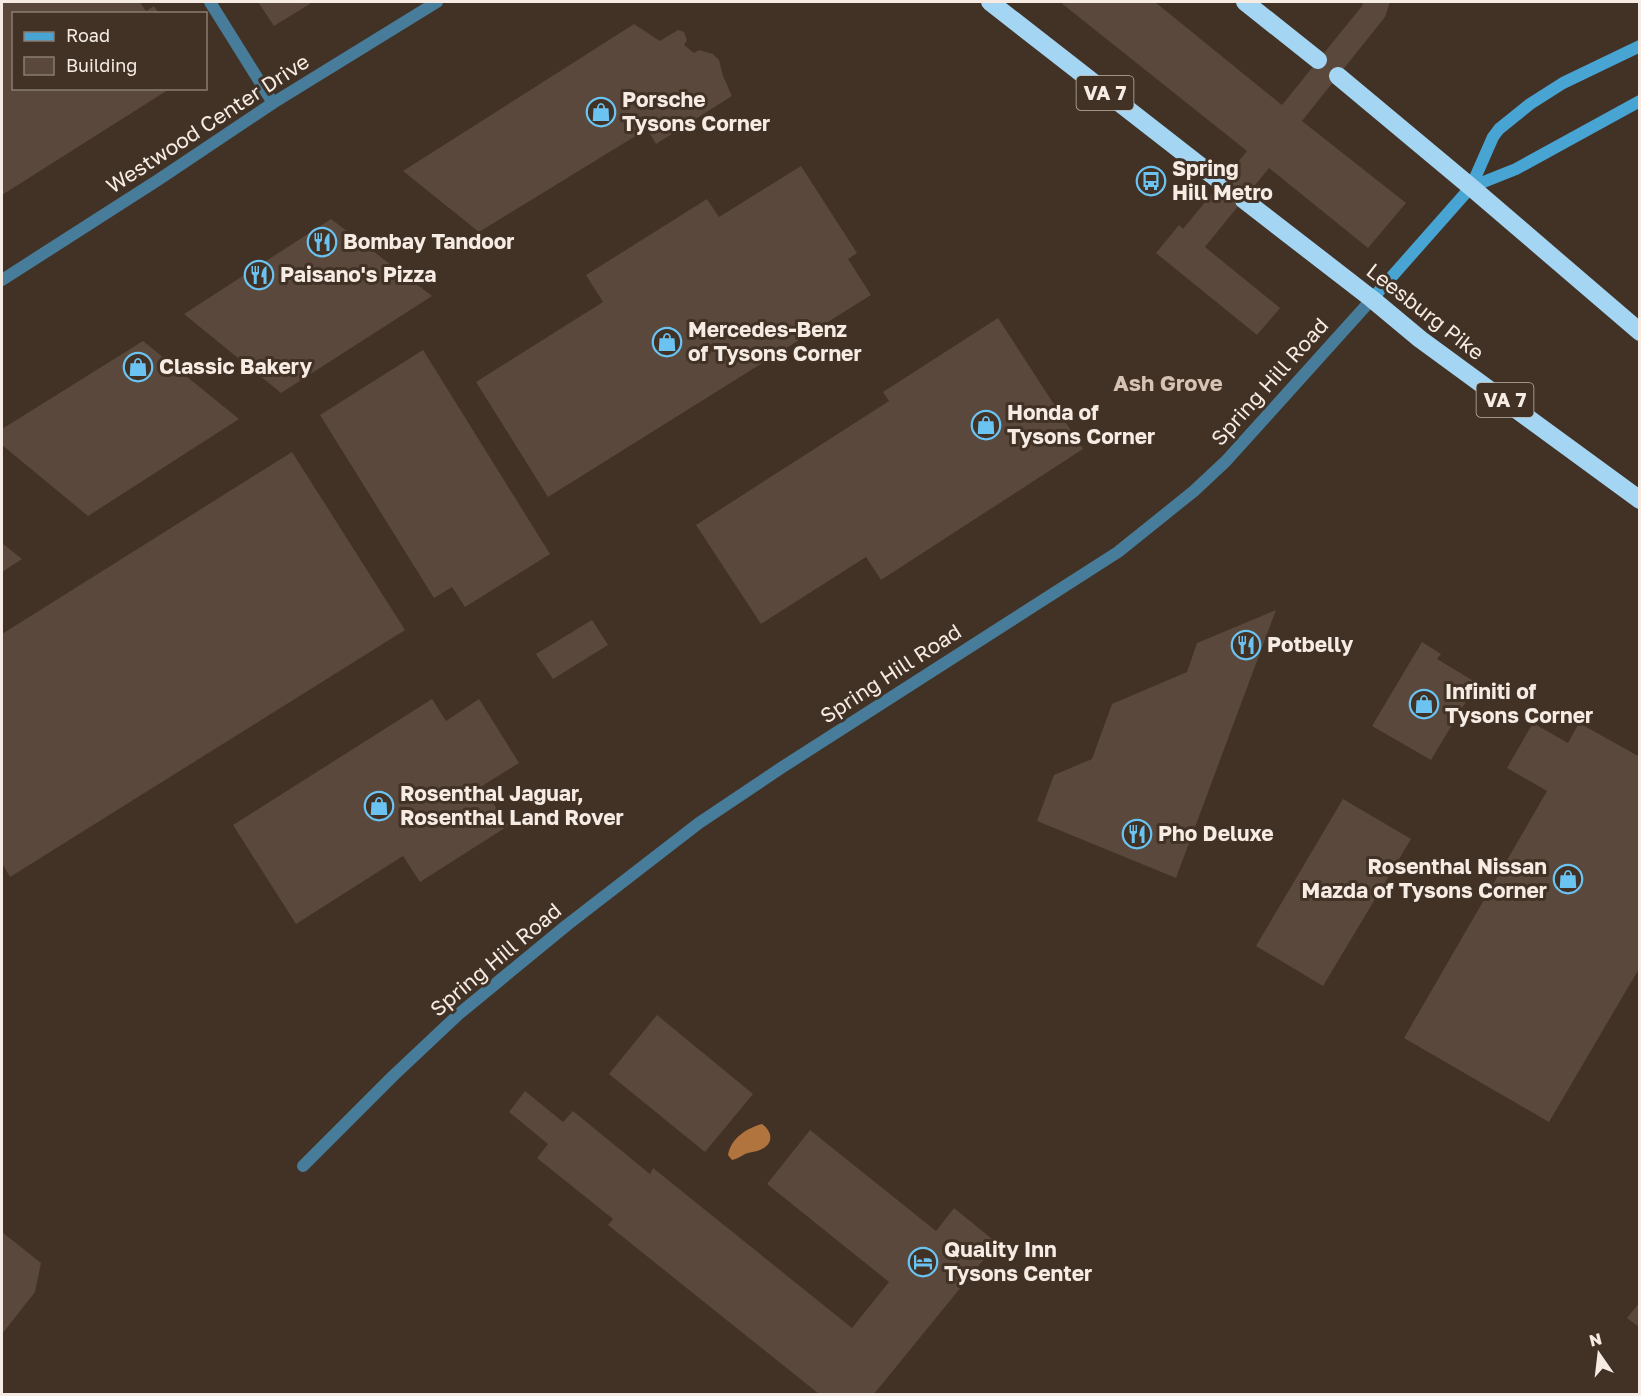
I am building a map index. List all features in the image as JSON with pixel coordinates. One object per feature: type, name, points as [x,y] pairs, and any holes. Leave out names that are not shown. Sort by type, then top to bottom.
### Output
[{"type":"highway","name":"VA 7","points":[[990,2],[1221,182]]},
{"type":"highway","points":[[1245,2],[1318,60]]},
{"type":"highway","points":[[1338,76],[1640,332]]},
{"type":"highway","name":"Leesburg Pike","points":[[1244,200],[1420,339],[1640,500]]},
{"type":"main road","name":"Spring Hill Road","points":[[1372,299],[1471,187],[1493,137],[1499,129],[1530,104],[1563,83],[1640,46]]},
{"type":"main road","name":"Spring Hill Road","points":[[1471,187],[1516,169],[1640,101]]},
{"type":"street","points":[[210,2],[273,103]]},
{"type":"street","name":"Westwood Center Drive","points":[[2,280],[159,180],[273,103],[437,2]]},
{"type":"street","name":"Spring Hill Road","points":[[303,1166],[460,1013],[567,925],[699,823],[1118,552],[1194,491],[1226,461],[1372,299]]},
{"type":"shaded area","points":[[762,1124],[770,1134],[768,1145],[732,1160],[728,1155],[736,1139],[745,1131]]},
{"type":"building","points":[[2,2],[140,2],[146,11],[154,6],[158,12],[12,12],[12,90],[168,90],[2,195]]},
{"type":"building","points":[[258,2],[313,2],[274,26]]},
{"type":"building","points":[[1060,2],[1155,2],[1282,105],[1363,2],[1390,2],[1385,17],[1302,121],[1406,203],[1368,248],[1269,168],[1205,247],[1280,308],[1257,335],[1156,253],[1179,225],[1183,229],[1247,151]]},
{"type":"building","name":"Porsche Tysons Corner","points":[[634,24],[660,41],[678,30],[684,32],[687,40],[684,45],[694,53],[699,50],[713,54],[719,60],[732,96],[656,144],[647,129],[479,232],[403,171]]},
{"type":"building","name":"Mercedes-Benz of Tysons Corner","points":[[801,166],[857,253],[848,259],[871,295],[548,497],[476,382],[603,302],[586,275],[707,199],[719,217]]},
{"type":"building","points":[[331,219],[432,296],[281,393],[184,314]]},
{"type":"building","points":[[998,318],[1083,449],[881,580],[866,557],[761,624],[696,525],[889,401],[883,392]]},
{"type":"building","points":[[143,341],[239,419],[88,516],[2,445],[2,429]]},
{"type":"building","points":[[423,350],[550,554],[465,607],[452,587],[434,598],[320,415]]},
{"type":"building","points":[[292,452],[405,630],[10,877],[2,863],[2,634]]},
{"type":"building","points":[[2,543],[22,559],[2,572]]},
{"type":"building","points":[[1276,610],[1176,878],[1037,821],[1054,775],[1092,759],[1112,704],[1187,672],[1197,643]]},
{"type":"building","points":[[592,620],[608,645],[553,679],[536,654]]},
{"type":"building","name":"Infiniti of Tysons Corner","points":[[1422,642],[1441,654],[1437,659],[1477,683],[1431,760],[1372,726]]},
{"type":"building","name":"Rosenthal Jaguar, Rosenthal Land Rover","points":[[432,699],[446,721],[479,699],[519,763],[482,786],[508,826],[420,882],[403,856],[296,924],[233,825]]},
{"type":"building","name":"Rosenthal Nissan Mazda of Tysons Corner","points":[[1533,723],[1568,743],[1579,723],[1640,757],[1640,967],[1549,1122],[1404,1038],[1547,791],[1507,768]]},
{"type":"building","points":[[1343,799],[1411,839],[1323,986],[1256,946]]},
{"type":"building","points":[[657,1015],[753,1094],[705,1152],[609,1074]]},
{"type":"building","name":"Quality Inn Tysons Center","points":[[525,1091],[563,1122],[573,1111],[650,1174],[653,1168],[852,1328],[889,1282],[767,1184],[810,1130],[936,1231],[954,1208],[997,1243],[874,1394],[819,1394],[608,1225],[613,1219],[537,1158],[548,1144],[509,1112]]},
{"type":"building","points":[[2,1232],[41,1263],[35,1292],[2,1334]]},
{"type":"building","points":[[1640,1302],[1640,1328],[1627,1318]]},
{"type":"tunnel","points":[[1221,182],[1244,200]]},
{"type":"place","name":"Porsche Tysons Corner","points":[[601,112]]},
{"type":"place","name":"Spring Hill Metro","points":[[1151,181]]},
{"type":"place","name":"Bombay Tandoor","points":[[322,242]]},
{"type":"place","name":"Paisano's Pizza","points":[[259,275]]},
{"type":"place","name":"Mercedes-Benz of Tysons Corner","points":[[667,342]]},
{"type":"place","name":"Classic Bakery","points":[[138,367]]},
{"type":"place","name":"Honda of Tysons Corner","points":[[986,425]]},
{"type":"place","name":"Potbelly","points":[[1246,645]]},
{"type":"place","name":"Infiniti of Tysons Corner","points":[[1424,704]]},
{"type":"place","name":"Rosenthal Jaguar, Rosenthal Land Rover","points":[[379,806]]},
{"type":"place","name":"Pho Deluxe","points":[[1137,834]]},
{"type":"place","name":"Rosenthal Nissan Mazda of Tysons Corner","points":[[1568,879]]},
{"type":"place","name":"Quality Inn Tysons Center","points":[[923,1262]]},
{"type":"district","name":"Ash Grove","points":[[1168,383]]}]
